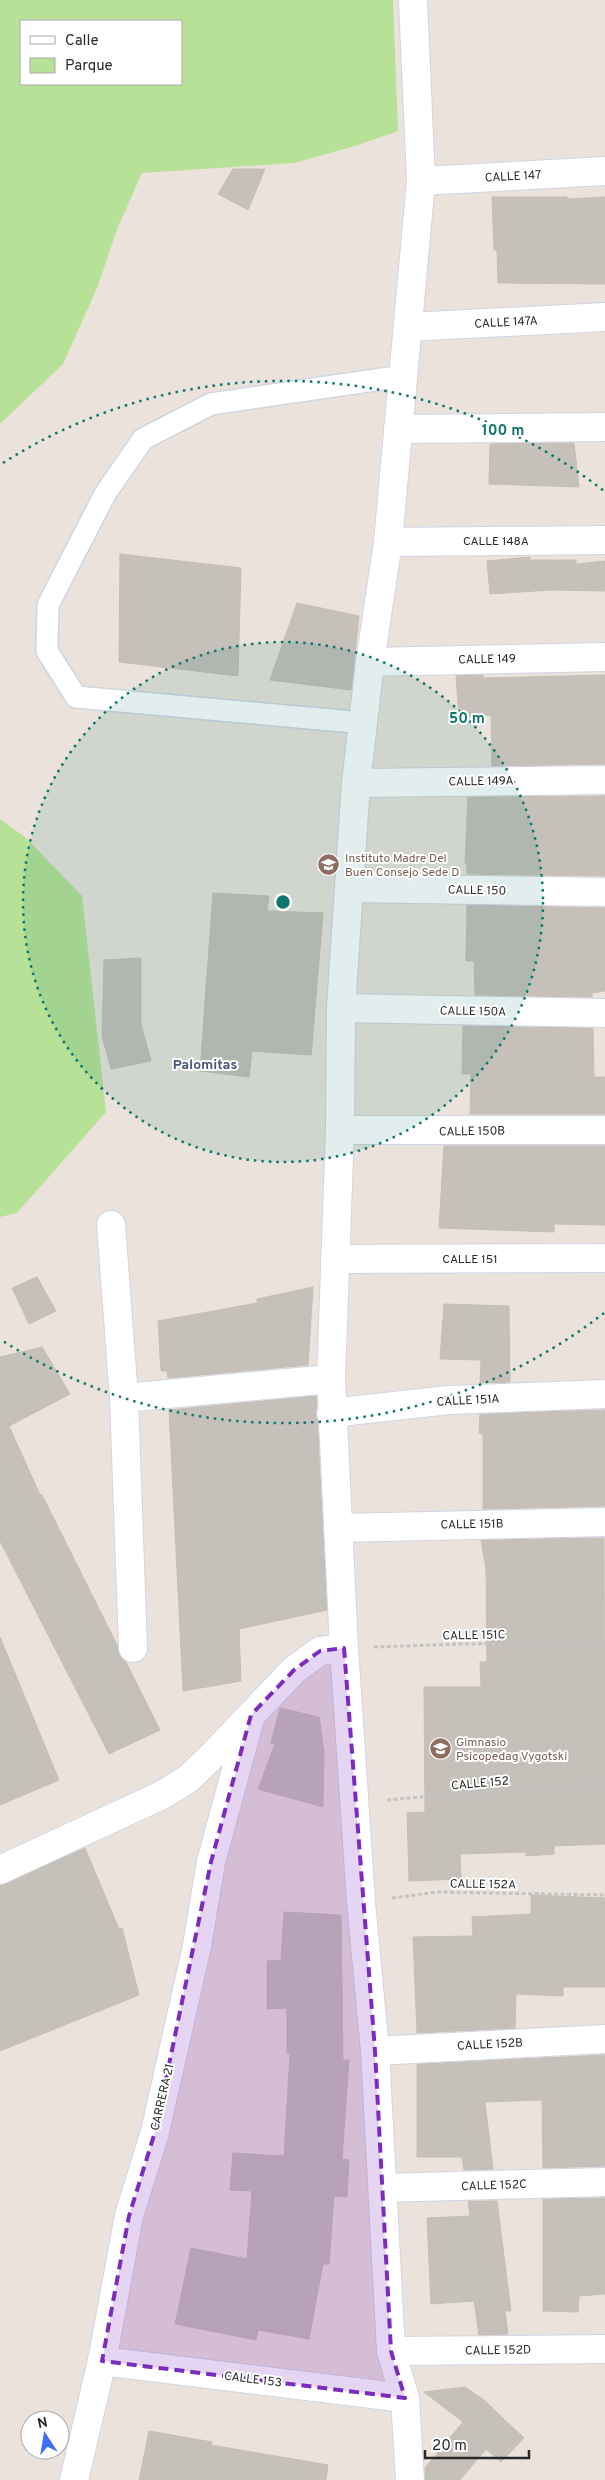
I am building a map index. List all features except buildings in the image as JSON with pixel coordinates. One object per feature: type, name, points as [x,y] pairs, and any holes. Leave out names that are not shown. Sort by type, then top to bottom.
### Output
[{"type":"street","points":[[410,2480],[405,2398],[391,2351],[374,2051],[361,1902],[356,1803],[344,1648],[331,1412],[331,1379],[340,1130],[341,1008],[356,783],[370,662],[388,542],[421,181],[413,0]]},
{"type":"street","name":"CALLE 147","points":[[421,181],[605,171]]},
{"type":"street","name":"CALLE 147A","points":[[408,327],[605,316]]},
{"type":"street","points":[[398,429],[605,426]]},
{"type":"street","name":"CALLE 148A","points":[[388,542],[605,540]]},
{"type":"street","name":"CALLE 149","points":[[370,662],[605,657]]},
{"type":"street","name":"CALLE 149A","points":[[356,783],[605,780]]},
{"type":"street","name":"CALLE 150","points":[[350,888],[605,892]]},
{"type":"street","name":"CALLE 150A","points":[[341,1008],[605,1013]]},
{"type":"street","name":"CALLE 150B","points":[[340,1130],[605,1130]]},
{"type":"street","points":[[111,1225],[124,1398],[133,1648]]},
{"type":"street","name":"CALLE 151","points":[[335,1259],[605,1258]]},
{"type":"street","points":[[124,1398],[331,1379]]},
{"type":"street","name":"CALLE 151A","points":[[331,1412],[449,1400],[605,1394]]},
{"type":"street","name":"CALLE 151B","points":[[338,1528],[605,1522]]},
{"type":"street","points":[[0,1870],[162,1795],[188,1779],[294,1670],[320,1651],[344,1648]]},
{"type":"street","name":"CARRERA 21","points":[[74,2480],[102,2361],[129,2216],[155,2132],[197,1946],[212,1862],[251,1715]]},
{"type":"street","name":"CALLE 152B","points":[[374,2051],[605,2039]]},
{"type":"street","name":"CALLE 152C","points":[[383,2188],[605,2182]]},
{"type":"street","name":"CALLE 152D","points":[[391,2351],[605,2349]]},
{"type":"street","name":"CALLE 153","points":[[102,2361],[405,2398]]},
{"type":"lane","points":[[364,723],[76,697],[47,651],[48,605],[105,494],[143,439],[211,404],[403,376]]},
{"type":"path","name":"CALLE 151C","points":[[344,1648],[461,1644],[605,1643]]},
{"type":"path","name":"CALLE 152","points":[[356,1803],[536,1787],[605,1784]]},
{"type":"path","name":"CALLE 152A","points":[[361,1902],[437,1892],[605,1895]]},
{"type":"highlighted area","points":[[344,1648],[375,2051],[391,2351],[405,2398],[102,2361],[129,2216],[155,2132],[211,1862],[251,1715],[294,1670],[320,1651]]},
{"type":"green space","points":[[0,0],[393,0],[398,131],[355,146],[294,163],[142,173],[118,227],[97,288],[63,364],[0,424]]},
{"type":"green space","points":[[0,819],[25,837],[82,896],[106,1112],[17,1213],[0,1217]]},
{"type":"place","name":"Instituto Madre Del Buen Consejo Sede D","points":[[329,865]]},
{"type":"place","name":"Gimnasio Psicopedag Vygotski","points":[[440,1749]]},
{"type":"district","name":"Palomitas","points":[[205,1064]]}]
